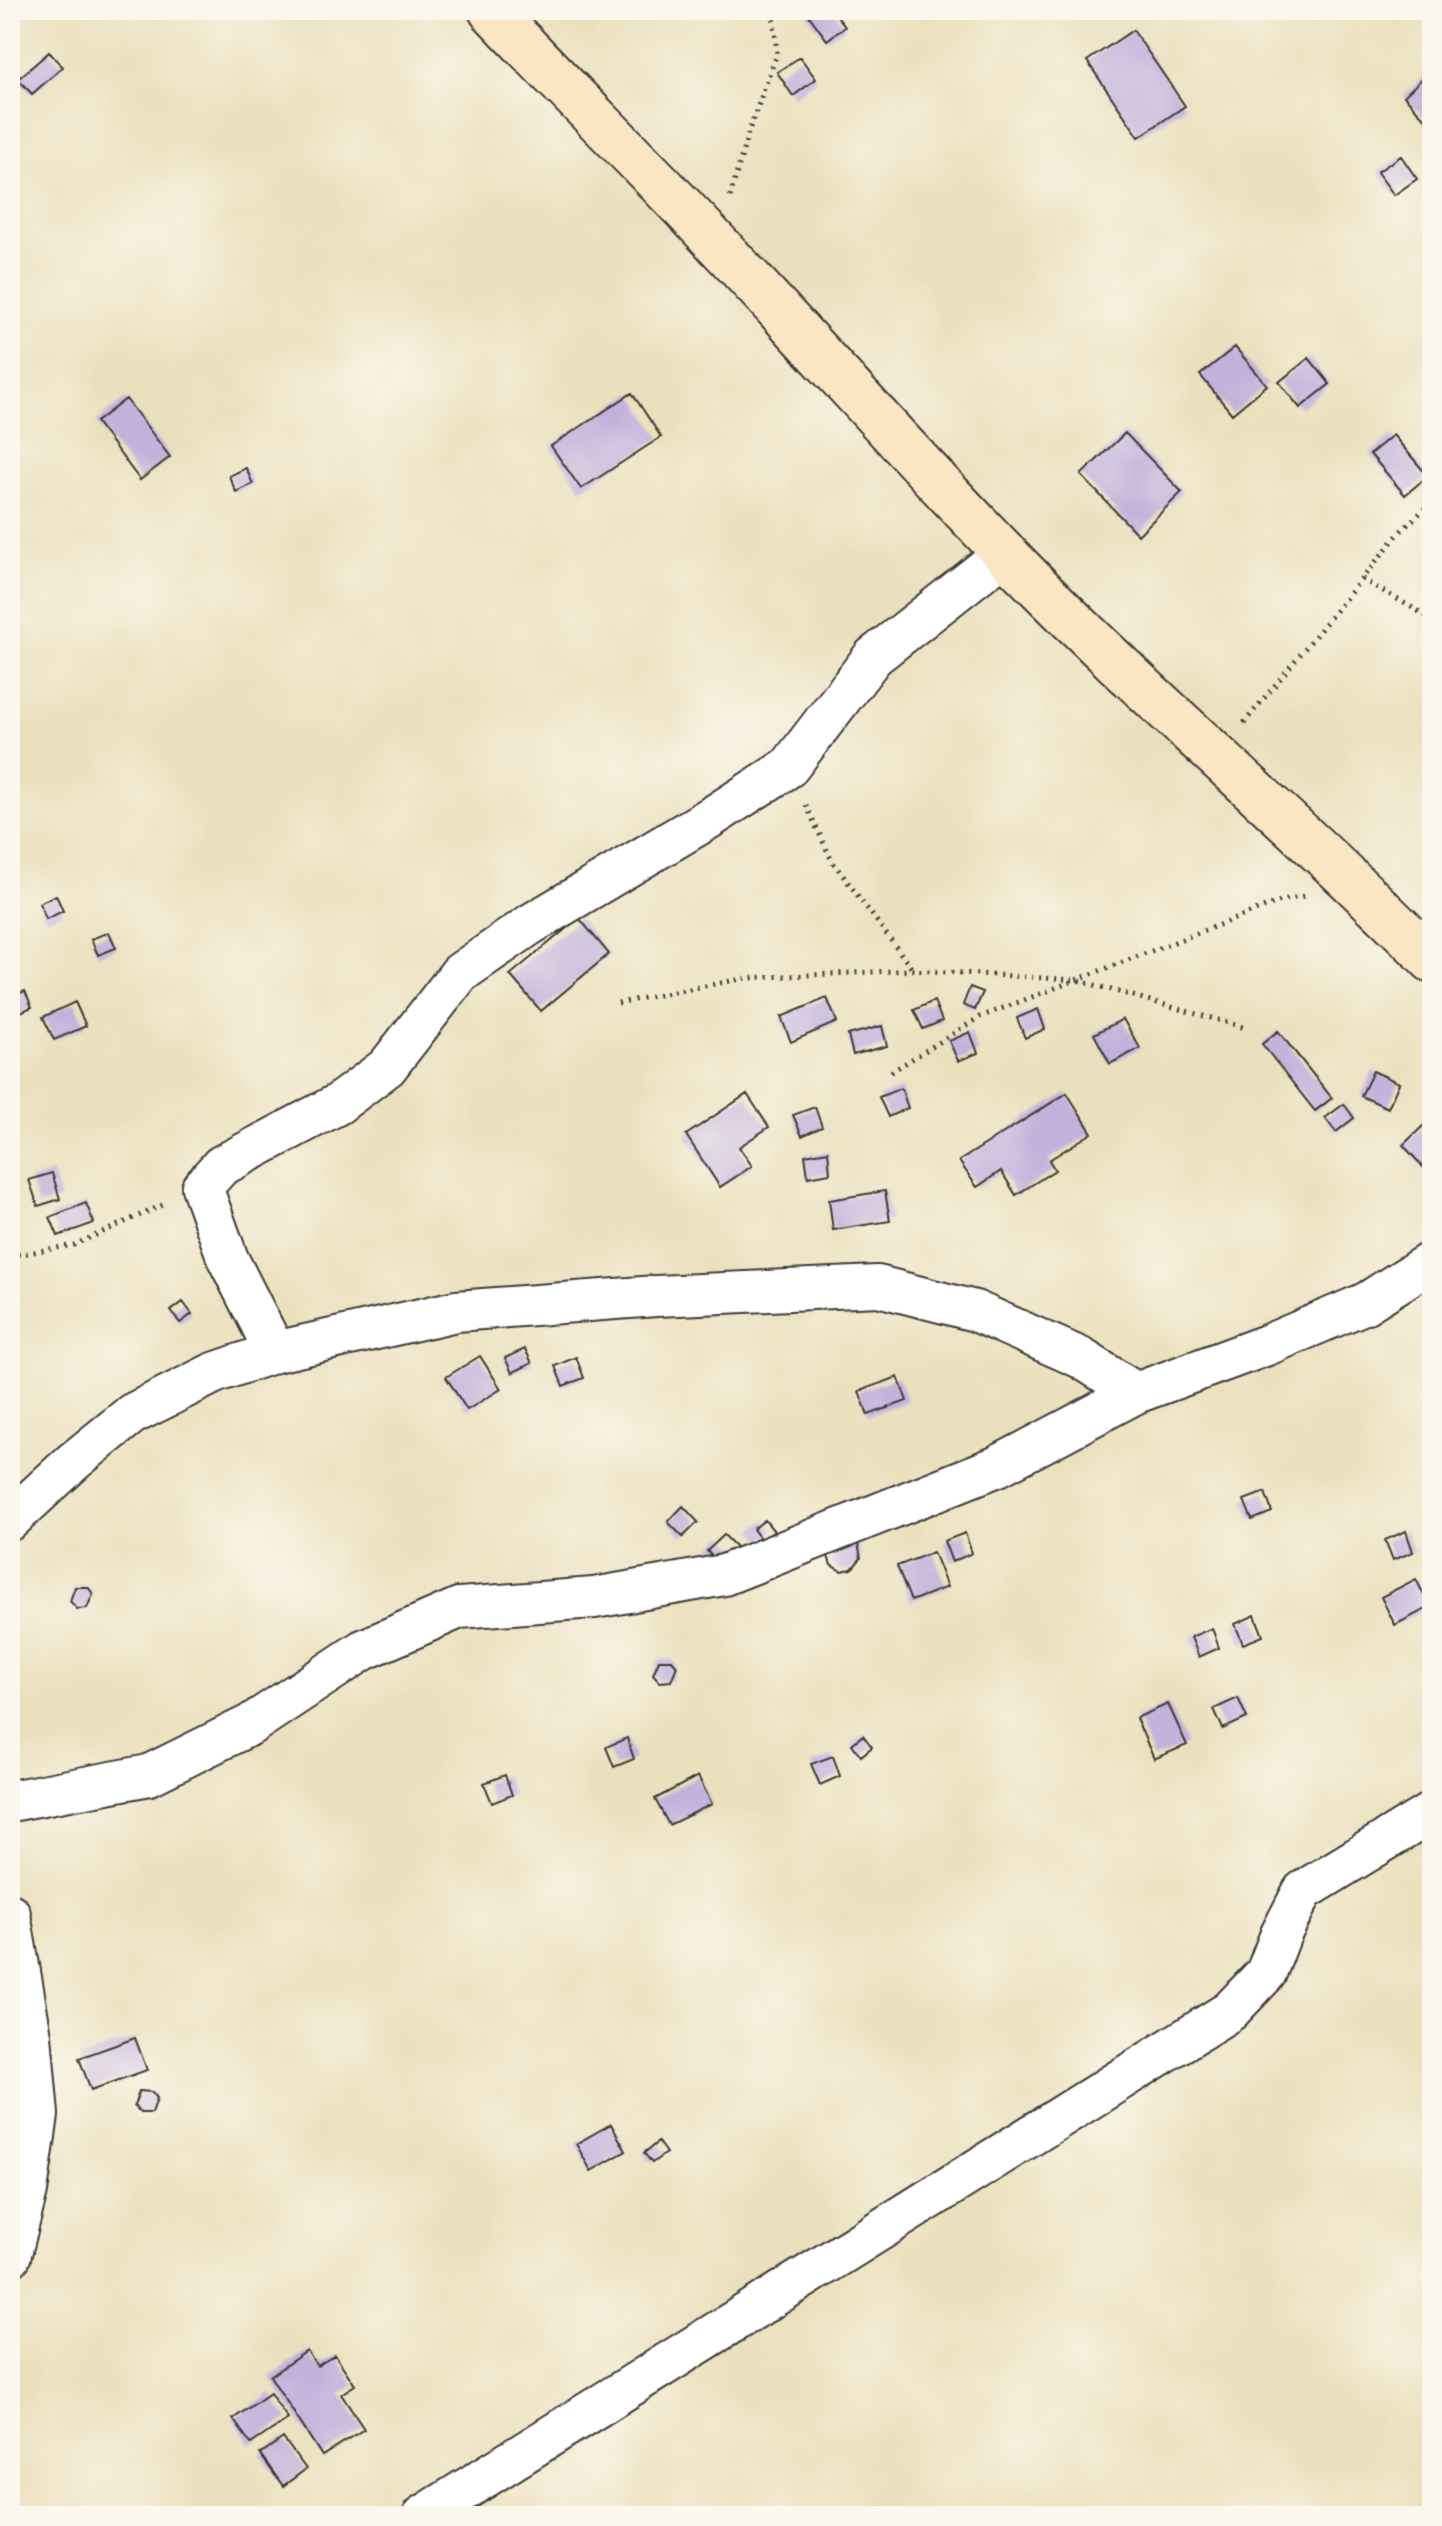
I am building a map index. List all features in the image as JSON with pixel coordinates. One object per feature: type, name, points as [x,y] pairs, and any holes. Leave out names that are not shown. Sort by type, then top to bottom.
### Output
[{"type":"street","points":[[491,10],[717,243],[1005,553],[1217,758],[1357,885],[1432,960]]},
{"type":"street","points":[[275,1352],[228,1259],[202,1187],[221,1166],[338,1104],[387,1067],[460,973],[531,924],[789,767],[873,657],[1005,553]]},
{"type":"street","points":[[10,1801],[149,1775],[250,1725],[363,1650],[459,1608],[594,1598],[724,1575],[998,1466],[1136,1393],[1267,1345],[1366,1303],[1432,1261]]},
{"type":"street","points":[[10,1520],[74,1461],[132,1414],[214,1373],[275,1352],[456,1311],[656,1296],[878,1286],[975,1311],[1081,1358],[1136,1393]]},
{"type":"street","points":[[423,2516],[1230,2011],[1266,1973],[1303,1891],[1432,1812]]},
{"type":"street","points":[[10,1914],[31,2036],[38,2115],[27,2191],[10,2257]]},
{"type":"path","points":[[717,243],[748,133],[777,54],[773,10]]},
{"type":"path","points":[[1217,758],[1400,532],[1432,502]]},
{"type":"path","points":[[1362,579],[1432,619]]},
{"type":"path","points":[[789,767],[832,861],[913,970]]},
{"type":"path","points":[[891,1072],[980,1017],[1281,901],[1357,885]]},
{"type":"path","points":[[618,1003],[746,978],[913,970],[1077,980],[1246,1028]]},
{"type":"path","points":[[10,1256],[74,1245],[202,1187]]},
{"type":"building","points":[[805,10],[833,10],[845,27],[827,40]]},
{"type":"building","points":[[1133,30],[1185,106],[1139,137],[1087,61]]},
{"type":"building","points":[[49,52],[63,67],[32,94],[18,79]]},
{"type":"building","points":[[800,57],[816,79],[793,96],[777,72]]},
{"type":"building","points":[[1432,69],[1432,126],[1404,96]]},
{"type":"building","points":[[1401,156],[1417,179],[1394,195],[1377,172]]},
{"type":"building","points":[[1235,347],[1267,385],[1232,414],[1200,375]]},
{"type":"building","points":[[1309,358],[1330,384],[1300,408],[1279,382]]},
{"type":"building","points":[[632,393],[661,437],[581,489],[551,446]]},
{"type":"building","points":[[126,399],[170,457],[140,480],[96,422]]},
{"type":"building","points":[[1125,433],[1182,492],[1138,535],[1081,475]]},
{"type":"building","points":[[1393,435],[1428,476],[1405,495],[1370,454]]},
{"type":"building","points":[[246,468],[253,484],[236,492],[229,476]]},
{"type":"building","points":[[56,895],[63,911],[46,919],[39,903]]},
{"type":"building","points":[[579,918],[609,954],[541,1011],[510,975]]},
{"type":"building","points":[[109,932],[116,948],[98,955],[91,939]]},
{"type":"building","points":[[970,987],[983,992],[975,1010],[963,1005]]},
{"type":"building","points":[[25,991],[32,1007],[14,1015],[10,997]]},
{"type":"building","points":[[827,998],[837,1022],[791,1042],[781,1017]]},
{"type":"building","points":[[934,1001],[942,1021],[923,1029],[914,1010]]},
{"type":"building","points":[[75,1002],[86,1026],[54,1040],[43,1017]]},
{"type":"building","points":[[1038,1009],[1045,1029],[1025,1038],[1017,1018]]},
{"type":"building","points":[[1123,1019],[1140,1048],[1110,1064],[1094,1034]]},
{"type":"building","points":[[882,1026],[887,1046],[853,1055],[848,1035]]},
{"type":"building","points":[[1278,1031],[1332,1098],[1315,1111],[1262,1044]]},
{"type":"building","points":[[970,1032],[978,1053],[958,1061],[949,1041]]},
{"type":"building","points":[[1373,1071],[1399,1083],[1388,1108],[1361,1096]]},
{"type":"building","points":[[901,1088],[908,1108],[888,1117],[879,1097]]},
{"type":"building","points":[[1067,1093],[1092,1133],[1049,1160],[1055,1170],[1016,1195],[1001,1171],[977,1187],[959,1161]]},
{"type":"building","points":[[747,1094],[769,1127],[739,1147],[752,1166],[720,1187],[686,1135]]},
{"type":"building","points":[[1344,1104],[1354,1118],[1336,1132],[1325,1118]]},
{"type":"building","points":[[815,1107],[822,1127],[802,1136],[793,1115]]},
{"type":"building","points":[[1424,1125],[1432,1134],[1432,1164],[1426,1170],[1403,1145]]},
{"type":"building","points":[[828,1151],[830,1173],[808,1177],[805,1155]]},
{"type":"building","points":[[52,1173],[60,1199],[38,1206],[29,1180]]},
{"type":"building","points":[[885,1191],[890,1221],[833,1230],[829,1200]]},
{"type":"building","points":[[86,1203],[94,1223],[58,1236],[50,1217]]},
{"type":"building","points":[[183,1302],[192,1314],[180,1323],[171,1311]]},
{"type":"building","points":[[525,1349],[532,1363],[512,1373],[505,1358]]},
{"type":"building","points":[[480,1356],[501,1389],[467,1410],[446,1377]]},
{"type":"building","points":[[576,1357],[584,1378],[563,1386],[555,1366]]},
{"type":"building","points":[[898,1377],[907,1401],[868,1415],[859,1391]]},
{"type":"building","points":[[1265,1492],[1272,1512],[1252,1520],[1244,1500]]},
{"type":"building","points":[[683,1506],[698,1522],[683,1537],[668,1522]]},
{"type":"building","points":[[765,1520],[774,1531],[762,1541],[753,1529]]},
{"type":"building","points":[[1406,1531],[1413,1552],[1393,1560],[1385,1540]]},
{"type":"building","points":[[965,1533],[972,1553],[952,1562],[944,1541]]},
{"type":"building","points":[[724,1535],[736,1547],[718,1563],[707,1551]]},
{"type":"building","points":[[846,1536],[858,1544],[861,1558],[852,1569],[841,1571],[831,1565],[827,1553]]},
{"type":"building","points":[[933,1552],[947,1587],[911,1601],[897,1566]]},
{"type":"building","points":[[1416,1579],[1430,1607],[1395,1625],[1381,1597]]},
{"type":"building","points":[[75,1587],[88,1587],[93,1594],[87,1608],[77,1609],[70,1601]]},
{"type":"building","points":[[1255,1615],[1263,1636],[1243,1644],[1235,1624]]},
{"type":"building","points":[[1212,1628],[1219,1648],[1199,1657],[1191,1637]]},
{"type":"building","points":[[659,1660],[672,1660],[677,1666],[671,1681],[660,1682],[653,1674]]},
{"type":"building","points":[[1238,1698],[1247,1718],[1223,1729],[1214,1709]]},
{"type":"building","points":[[1168,1704],[1187,1745],[1154,1759],[1136,1718]]},
{"type":"building","points":[[863,1735],[872,1747],[861,1756],[852,1744]]},
{"type":"building","points":[[627,1738],[634,1759],[614,1767],[606,1747]]},
{"type":"building","points":[[833,1756],[840,1776],[820,1785],[811,1764]]},
{"type":"building","points":[[505,1775],[512,1795],[492,1803],[484,1783]]},
{"type":"building","points":[[698,1776],[712,1804],[669,1825],[655,1799]]},
{"type":"building","points":[[135,2038],[147,2070],[91,2090],[79,2058]]},
{"type":"building","points":[[139,2091],[152,2092],[157,2098],[152,2113],[141,2113],[134,2106]]},
{"type":"building","points":[[611,2124],[626,2151],[591,2171],[576,2144]]},
{"type":"building","points":[[658,2142],[666,2153],[652,2163],[644,2153]]},
{"type":"building","points":[[307,2351],[317,2366],[335,2355],[355,2385],[341,2394],[364,2429],[322,2456],[270,2376]]},
{"type":"building","points":[[270,2393],[288,2419],[251,2444],[233,2419]]},
{"type":"building","points":[[283,2438],[306,2469],[283,2486],[260,2454]]}]
